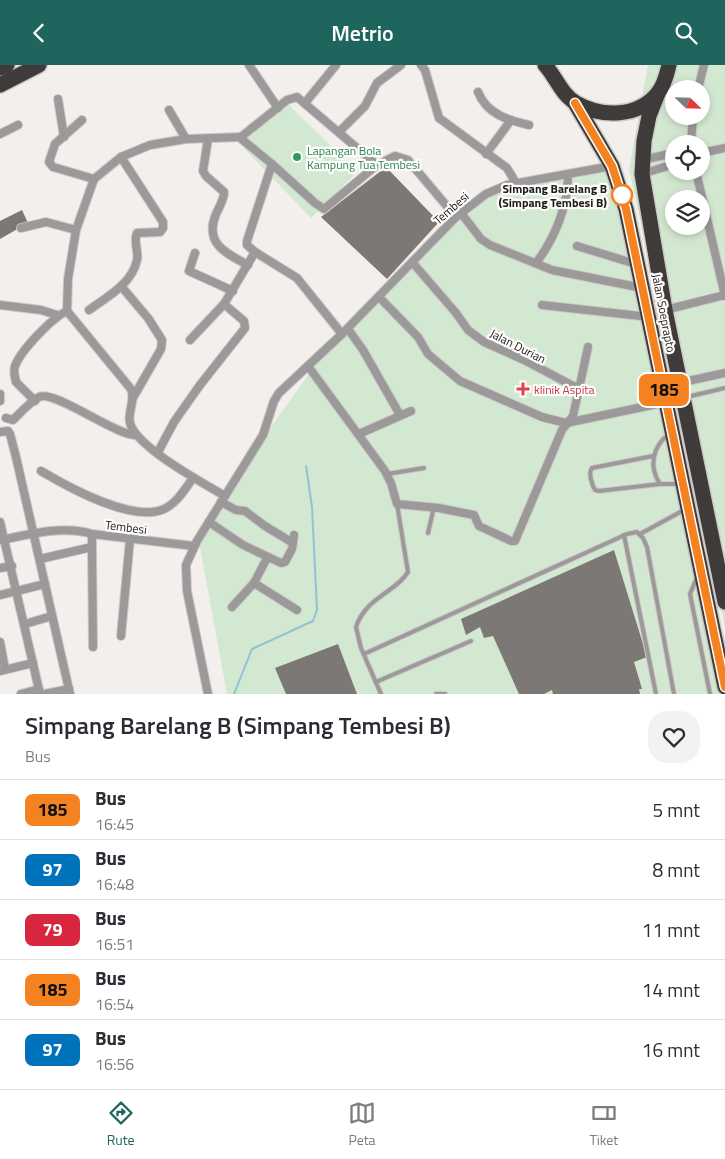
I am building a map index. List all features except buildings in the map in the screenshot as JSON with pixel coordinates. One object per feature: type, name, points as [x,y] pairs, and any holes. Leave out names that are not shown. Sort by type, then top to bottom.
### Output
[{"type":"highway","points":[[0,69],[7,65]]},
{"type":"highway","points":[[0,85],[39,65]]},
{"type":"highway","name":"Jalan Soeprapto","points":[[669,65],[649,116],[642,167],[665,310],[725,602]]},
{"type":"highway","points":[[549,67],[557,85],[575,103]]},
{"type":"highway","name":"Jalan Soeprapto","points":[[575,103],[598,112],[623,113],[640,109],[658,93]]},
{"type":"highway","name":"Jalan Soeprapto","points":[[575,103],[612,166],[626,209],[725,687]]},
{"type":"street","points":[[249,65],[278,107]]},
{"type":"street","points":[[304,103],[336,65]]},
{"type":"street","points":[[339,133],[365,106],[377,83],[401,65]]},
{"type":"street","points":[[700,80],[704,65]]},
{"type":"street","points":[[426,67],[439,119],[507,168],[516,183]]},
{"type":"street","points":[[478,92],[481,99],[495,113],[511,121],[529,125]]},
{"type":"street","points":[[134,396],[126,382],[67,311],[68,279],[76,230],[94,179],[121,157],[150,145],[186,139],[239,137],[294,97],[304,103],[377,165]]},
{"type":"street","points":[[58,99],[64,137]]},
{"type":"street","points":[[169,110],[186,139]]},
{"type":"street","points":[[82,121],[53,147],[50,164],[94,179]]},
{"type":"street","points":[[486,154],[511,121]]},
{"type":"street","points":[[0,134],[18,125]]},
{"type":"street","points":[[239,137],[324,209],[377,165],[395,156],[408,160],[458,215],[486,242],[568,275],[643,288]]},
{"type":"street","points":[[208,139],[204,171],[206,175],[224,190],[212,224],[212,235],[224,251],[248,265]]},
{"type":"street","points":[[710,151],[725,148]]},
{"type":"street","points":[[89,310],[121,287],[136,265],[137,233],[160,231],[164,225],[121,157]]},
{"type":"street","points":[[642,167],[665,157]]},
{"type":"street","points":[[272,164],[246,241],[247,245],[297,278],[363,349],[400,415]]},
{"type":"street","points":[[642,167],[665,165]]},
{"type":"street","name":"Tembesi","points":[[208,694],[186,578],[186,565],[194,546],[263,435],[274,401],[379,297],[458,215],[495,189],[516,183],[612,166]]},
{"type":"street","points":[[536,263],[553,235],[563,211],[568,193],[568,175]]},
{"type":"street","points":[[665,310],[725,295],[698,180]]},
{"type":"street","points":[[22,229],[46,221],[76,230]]},
{"type":"street","points":[[576,246],[639,265]]},
{"type":"street","points":[[190,340],[224,304],[238,284],[255,252]]},
{"type":"street","points":[[194,253],[189,271],[232,291]]},
{"type":"street","name":"Jalan Durian","points":[[412,263],[456,313],[468,330],[484,342],[524,360],[579,389]]},
{"type":"street","points":[[121,287],[148,318],[162,340],[161,349],[134,396],[130,417],[135,435]]},
{"type":"street","points":[[379,297],[418,337],[428,354],[460,381],[504,402],[554,421],[566,423],[667,402]]},
{"type":"street","points":[[158,452],[174,422],[194,393],[245,328],[246,322],[224,304]]},
{"type":"street","points":[[0,305],[41,309],[57,315]]},
{"type":"street","points":[[542,305],[649,317]]},
{"type":"street","points":[[35,401],[16,382],[15,366],[27,348],[57,315],[67,311]]},
{"type":"street","points":[[308,366],[359,434],[386,474],[397,504],[434,507],[474,515],[479,526],[515,542],[566,423],[576,407],[588,347]]},
{"type":"street","points":[[679,383],[725,373]]},
{"type":"street","points":[[0,394],[0,401]]},
{"type":"street","points":[[6,418],[13,420],[42,396],[52,397],[120,431],[135,435],[236,510],[245,511],[265,526],[293,539],[292,549],[284,562],[267,557],[209,522]]},
{"type":"street","points":[[359,434],[411,411]]},
{"type":"street","points":[[0,432],[8,431],[10,434],[33,532],[42,558],[45,584],[70,692],[21,694]]},
{"type":"street","points":[[40,471],[68,487],[115,505],[146,511],[158,511],[173,504],[193,478]]},
{"type":"street","points":[[0,521],[2,540],[12,566],[41,692]]},
{"type":"street","points":[[2,540],[33,532],[79,532],[92,534]]},
{"type":"street","name":"Tembesi","points":[[94,647],[92,534],[194,546]]},
{"type":"street","points":[[121,636],[130,539]]},
{"type":"street","points":[[42,558],[92,547]]},
{"type":"street","points":[[232,607],[254,583],[267,557]]},
{"type":"street","points":[[0,568],[12,566]]},
{"type":"street","points":[[254,583],[296,610]]},
{"type":"street","points":[[0,595],[45,584]]},
{"type":"street","points":[[26,624],[52,616]]},
{"type":"street","points":[[0,642],[3,670],[33,663]]},
{"type":"lane","points":[[682,398],[725,388]]},
{"type":"lane","points":[[660,483],[656,478],[653,456],[657,444],[673,431]]},
{"type":"lane","points":[[653,456],[592,467],[590,473],[595,490],[660,483],[683,483]]},
{"type":"lane","points":[[386,474],[424,467]]},
{"type":"lane","points":[[381,694],[356,630],[358,620],[380,595],[408,572],[397,504]]},
{"type":"lane","points":[[428,533],[434,507]]},
{"type":"lane","points":[[364,654],[624,535],[633,532],[640,533],[688,508]]},
{"type":"lane","points":[[640,533],[647,547],[674,694]]},
{"type":"lane","points":[[624,535],[656,694]]},
{"type":"lane","points":[[701,571],[693,583],[690,594],[710,694]]},
{"type":"lane","points":[[376,682],[471,641]]},
{"type":"lane","points":[[436,694],[445,694]]},
{"type":"green space","points":[[648,65],[725,65],[725,628],[661,312],[629,169]]},
{"type":"green space","name":"Lapangan Bola Kampung Tua Tembesi","points":[[286,102],[357,172],[311,218],[238,142]]},
{"type":"green space","points":[[613,167],[723,694],[227,694],[197,531],[338,333],[453,218],[495,190]]},
{"type":"waterway","points":[[234,694],[252,649],[313,621],[317,610],[312,507],[306,466]]},
{"type":"bus line","name":"185","points":[[575,103],[585,117],[612,166],[626,209],[725,687]]},
{"type":"place","name":"Lapangan Bola Kampung Tua Tembesi","points":[[297,157]]},
{"type":"place","name":"Simpang Barelang B (Simpang Tembesi B)","points":[[622,195]]},
{"type":"place","name":"klinik Aspita","points":[[523,389]]}]
